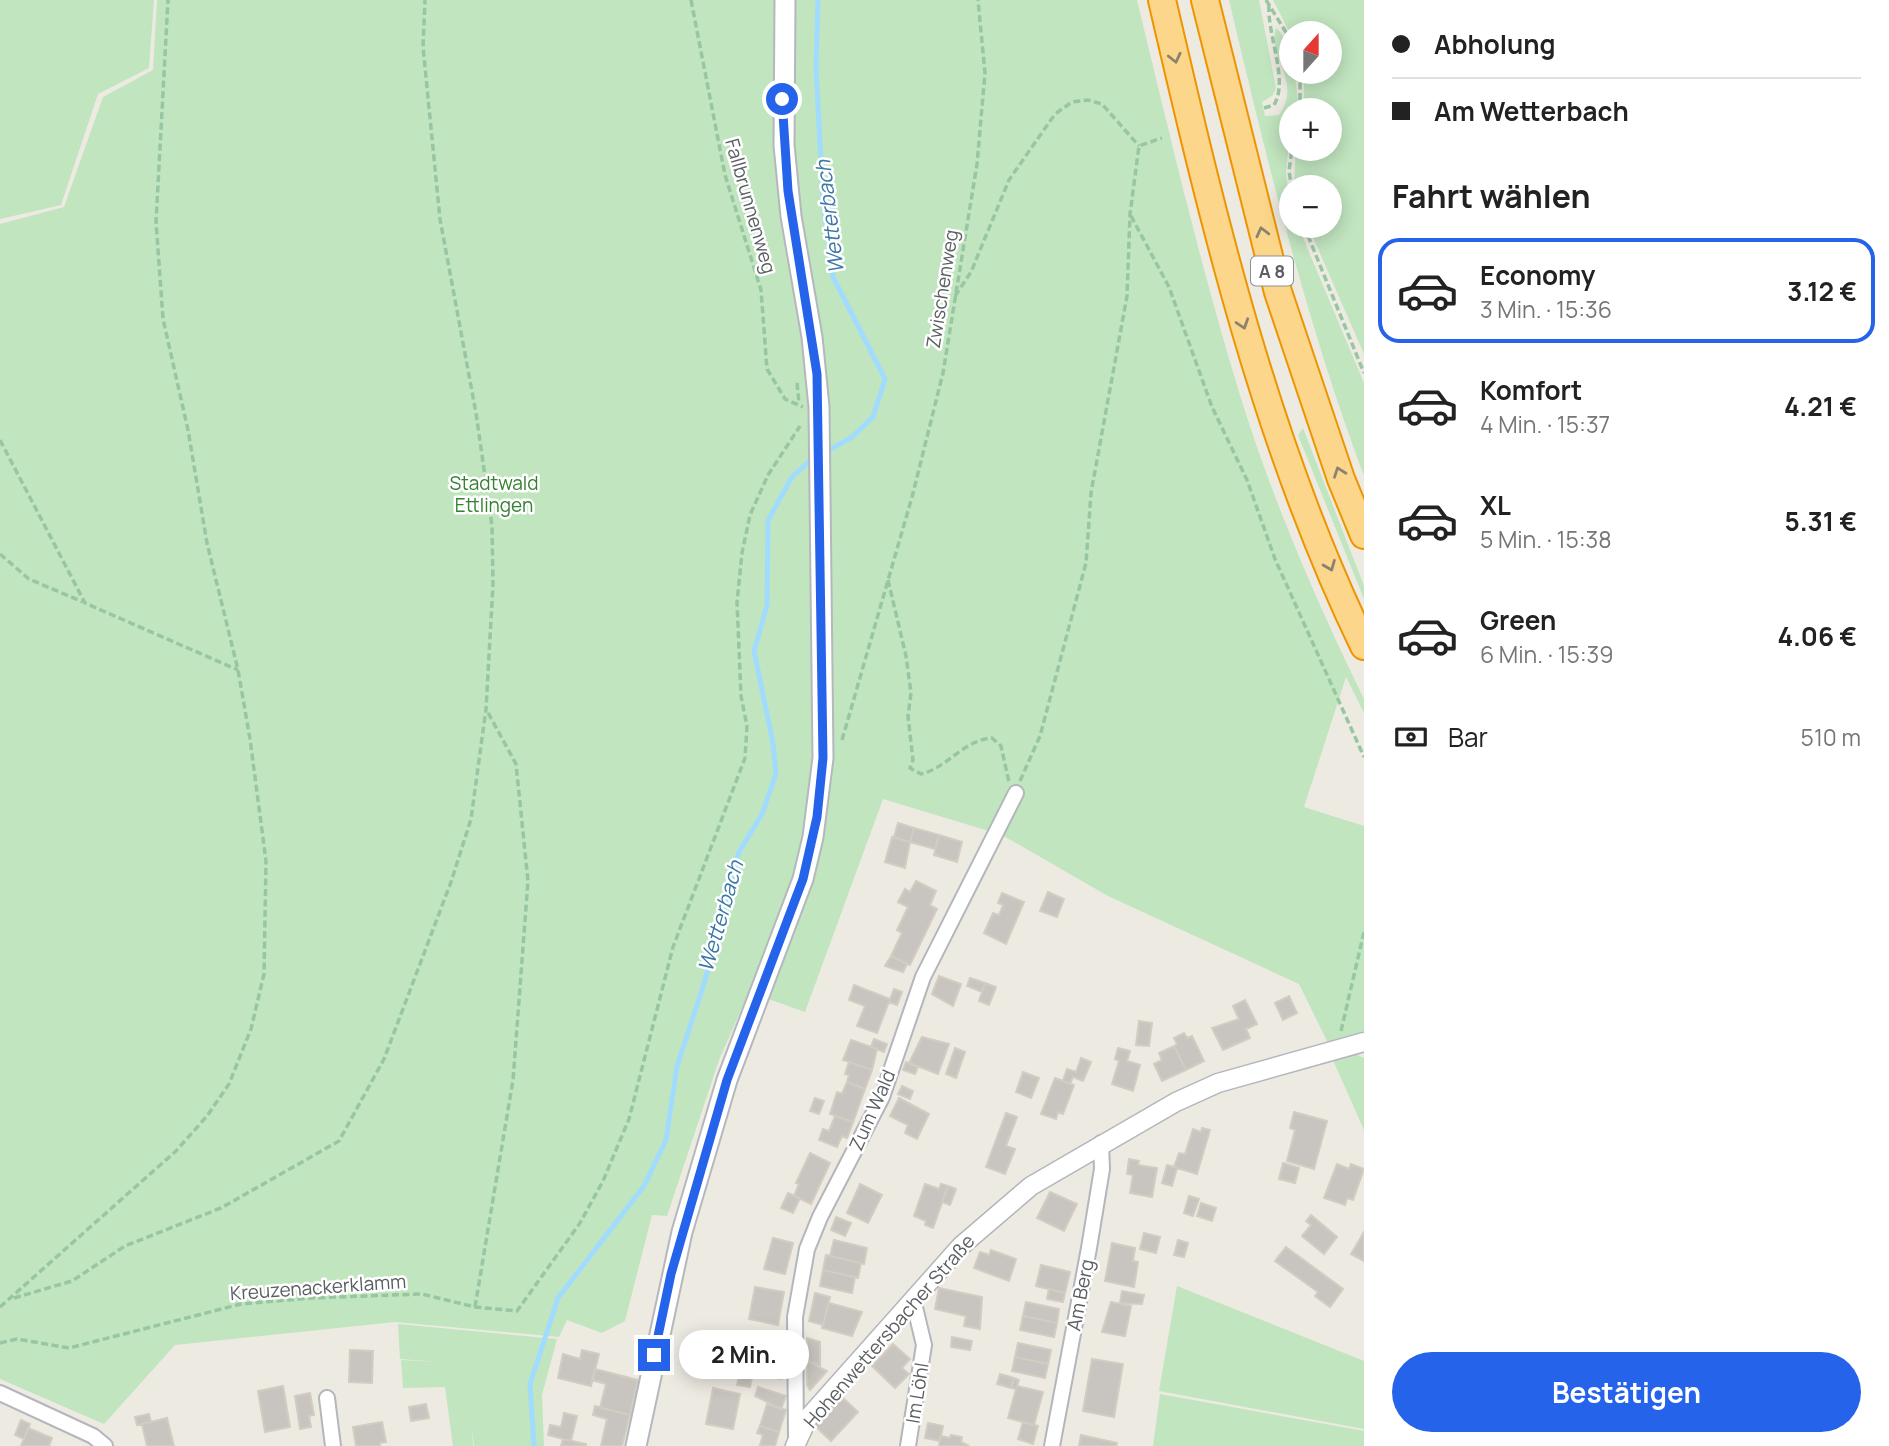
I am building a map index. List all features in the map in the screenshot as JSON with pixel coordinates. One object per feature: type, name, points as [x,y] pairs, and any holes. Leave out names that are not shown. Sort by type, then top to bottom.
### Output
[{"type":"highway","name":"A 8","points":[[1161,0],[1236,301],[1296,479],[1364,646]]},
{"type":"highway","name":"A 8","points":[[1205,0],[1278,292],[1341,479],[1364,536]]},
{"type":"main road","points":[[636,1446],[671,1274],[739,1045],[803,879],[817,817],[823,758],[824,673],[817,374],[784,145],[785,0]]},
{"type":"street","name":"Zum Wald","points":[[795,1445],[795,1317],[807,1249],[820,1217],[882,1097],[923,977],[1016,793]]},
{"type":"street","name":"Hohenwettersbacher Straße","points":[[795,1445],[808,1418],[961,1246],[1031,1186],[1101,1143],[1176,1102],[1218,1083],[1364,1042]]},
{"type":"street","name":"Am Berg","points":[[1052,1446],[1102,1168],[1101,1143]]},
{"type":"street","name":"Im Löhl","points":[[908,1446],[925,1345],[913,1299]]},
{"type":"street","points":[[0,1393],[93,1436],[105,1446]]},
{"type":"street","points":[[327,1398],[333,1446]]},
{"type":"path","points":[[14,1298],[36,1272],[75,1243],[176,1151],[207,1116],[229,1084],[251,1028],[264,974],[266,861],[238,670],[207,543],[188,430],[163,318],[156,222],[168,0]]},
{"type":"path","points":[[0,1307],[14,1298],[72,1281],[125,1246],[221,1208],[339,1141],[384,1059],[452,882],[471,819],[486,709],[493,584],[492,526],[476,413],[440,219],[423,47],[425,0]]},
{"type":"path","name":"Fallbrunnenweg","points":[[691,0],[725,175],[761,290],[767,369],[785,399],[800,407]]},
{"type":"path","name":"Zwischenweg","points":[[823,758],[842,741],[912,497],[943,373],[977,164],[985,73],[978,0]]},
{"type":"path","points":[[1266,0],[1279,21]]},
{"type":"path","points":[[1264,108],[1274,105],[1281,85],[1268,24],[1269,5]]},
{"type":"path","points":[[954,298],[971,272],[1009,180],[1055,114],[1072,102],[1088,100],[1102,104],[1139,146],[1130,214],[1128,296],[1091,493],[1086,563],[1040,736],[1016,793]]},
{"type":"path","points":[[1139,146],[1162,138]]},
{"type":"path","points":[[1130,214],[1169,287],[1212,407],[1247,481],[1275,559],[1364,757]]},
{"type":"path","points":[[1309,238],[1364,373]]},
{"type":"path","name":"Kreuzenackerklamm","points":[[0,1343],[17,1339],[69,1348],[241,1304],[311,1298],[422,1294],[475,1307],[517,1311],[580,1223],[603,1181],[629,1119],[673,947],[745,758],[747,726],[741,696],[737,602],[742,553],[750,515],[764,485],[799,431],[800,407]]},
{"type":"path","points":[[0,440],[85,603]]},
{"type":"path","points":[[0,554],[29,579],[238,670]]},
{"type":"path","points":[[887,577],[906,656],[911,693],[908,716],[913,760],[910,768],[921,774],[932,771],[981,738],[992,738],[1001,746],[1007,779],[1016,793]]},
{"type":"path","points":[[475,1307],[513,1080],[527,881],[516,764],[486,709]]},
{"type":"path","points":[[1337,1050],[1364,932]]},
{"type":"green space","points":[[0,0],[154,0],[149,68],[98,94],[61,205],[0,219]]},
{"type":"green space","name":"Stadtwald Ettlingen","points":[[157,0],[1137,0],[1198,248],[1253,434],[1296,549],[1364,699],[1364,713],[1346,677],[1304,807],[1364,826],[1364,1034],[1329,1045],[1299,984],[1108,896],[1002,835],[883,799],[805,1012],[749,992],[719,1060],[667,1216],[652,1215],[625,1321],[602,1333],[567,1320],[559,1337],[395,1322],[175,1345],[104,1424],[0,1379],[0,224],[64,207],[103,97],[153,70]]},
{"type":"green space","points":[[1229,0],[1259,0],[1276,88],[1273,95],[1262,102],[1265,116],[1279,115],[1279,161],[1287,161],[1286,175],[1279,175],[1279,202]]},
{"type":"green space","points":[[1273,0],[1364,0],[1364,354],[1313,238],[1342,238],[1342,175],[1294,175],[1295,161],[1342,161],[1342,98],[1304,98],[1304,84],[1342,84],[1342,21],[1284,21]]},
{"type":"green space","points":[[1276,28],[1279,31],[1279,58],[1275,39]]},
{"type":"green space","points":[[1286,84],[1296,84],[1297,98],[1286,98]]},
{"type":"green space","points":[[1289,238],[1303,238],[1364,383],[1364,476],[1343,418]]},
{"type":"green space","points":[[1303,428],[1364,586],[1364,599],[1298,435]]},
{"type":"green space","points":[[1355,1054],[1364,1058],[1364,1130],[1333,1060]]},
{"type":"green space","points":[[1177,1286],[1364,1361],[1364,1429],[1159,1391]]},
{"type":"green space","points":[[398,1324],[557,1339],[542,1395],[544,1446],[474,1446],[472,1431],[473,1446],[453,1446],[445,1387],[403,1388],[401,1360],[440,1362],[400,1359]]},
{"type":"green space","points":[[1160,1394],[1364,1431],[1364,1446],[1153,1446]]},
{"type":"building","points":[[898,823],[914,828],[910,842],[894,837]]},
{"type":"building","points":[[914,828],[939,835],[935,849],[910,842]]},
{"type":"building","points":[[939,835],[962,842],[957,862],[934,855]]},
{"type":"building","points":[[892,837],[910,842],[905,868],[885,862]]},
{"type":"building","points":[[916,881],[936,891],[930,905],[937,909],[910,965],[891,956],[902,933],[897,930],[908,907],[898,902],[905,889],[910,892]]},
{"type":"building","points":[[1048,892],[1064,899],[1057,917],[1040,911]]},
{"type":"building","points":[[1002,893],[1024,902],[1006,944],[984,933],[993,913],[999,915],[1003,905],[998,903]]},
{"type":"building","points":[[891,956],[907,964],[903,972],[885,966]]},
{"type":"building","points":[[939,976],[961,984],[953,1006],[932,994]]},
{"type":"building","points":[[970,978],[985,983],[982,992],[967,986]]},
{"type":"building","points":[[985,983],[996,987],[989,1005],[979,1001]]},
{"type":"building","points":[[854,985],[890,999],[877,1033],[857,1026],[865,1006],[849,1000]]},
{"type":"building","points":[[894,989],[902,992],[897,1005],[889,1002]]},
{"type":"building","points":[[1289,996],[1297,1013],[1283,1020],[1275,1003]]},
{"type":"building","points":[[1245,1000],[1257,1024],[1246,1029],[1250,1038],[1223,1050],[1212,1028],[1239,1019],[1233,1006]]},
{"type":"building","points":[[1139,1021],[1152,1023],[1149,1046],[1136,1045]]},
{"type":"building","points":[[1184,1033],[1187,1038],[1192,1036],[1204,1061],[1186,1070],[1174,1046],[1177,1044],[1174,1038]]},
{"type":"building","points":[[922,1037],[949,1044],[938,1074],[909,1063]]},
{"type":"building","points":[[874,1039],[887,1044],[884,1052],[871,1047]]},
{"type":"building","points":[[851,1040],[877,1049],[872,1070],[843,1060]]},
{"type":"building","points":[[1174,1046],[1186,1070],[1162,1081],[1154,1064],[1162,1060],[1159,1053]]},
{"type":"building","points":[[955,1048],[965,1052],[956,1078],[946,1074]]},
{"type":"building","points":[[1118,1048],[1130,1051],[1127,1061],[1140,1065],[1133,1091],[1112,1084],[1119,1061],[1115,1059]]},
{"type":"building","points":[[1081,1058],[1091,1062],[1083,1081],[1073,1077],[1070,1084],[1063,1081],[1067,1069],[1076,1072]]},
{"type":"building","points":[[849,1062],[872,1070],[865,1089],[847,1082],[849,1075],[845,1074]]},
{"type":"building","points":[[906,1062],[918,1067],[915,1074],[903,1070]]},
{"type":"building","points":[[1023,1072],[1039,1078],[1031,1098],[1016,1092]]},
{"type":"building","points":[[1055,1078],[1074,1085],[1063,1114],[1058,1112],[1056,1119],[1041,1114]]},
{"type":"building","points":[[847,1082],[865,1089],[853,1122],[830,1114],[837,1092],[842,1094]]},
{"type":"building","points":[[902,1086],[913,1091],[910,1099],[898,1094]]},
{"type":"building","points":[[815,1098],[824,1101],[819,1114],[810,1111]]},
{"type":"building","points":[[899,1098],[929,1114],[917,1139],[905,1133],[908,1125],[890,1116]]},
{"type":"building","points":[[1294,1112],[1327,1121],[1314,1169],[1287,1161],[1295,1130],[1290,1128]]},
{"type":"building","points":[[1006,1113],[1017,1117],[1006,1146],[1015,1149],[1005,1174],[986,1167]]},
{"type":"building","points":[[835,1116],[853,1122],[847,1138],[842,1136],[837,1147],[819,1140],[823,1129],[829,1131]]},
{"type":"building","points":[[1202,1128],[1210,1130],[1197,1174],[1174,1167],[1179,1153],[1185,1154],[1193,1129],[1201,1132]]},
{"type":"building","points":[[810,1153],[830,1163],[811,1204],[794,1196],[799,1184],[796,1183]]},
{"type":"building","points":[[1129,1159],[1139,1161],[1138,1165],[1157,1168],[1152,1197],[1130,1193],[1133,1175],[1127,1174]]},
{"type":"building","points":[[1283,1163],[1299,1168],[1295,1183],[1279,1179]]},
{"type":"building","points":[[1337,1164],[1349,1169],[1351,1164],[1364,1169],[1353,1200],[1347,1198],[1345,1205],[1324,1198]]},
{"type":"building","points":[[1167,1165],[1177,1168],[1172,1186],[1162,1183]]},
{"type":"building","points":[[860,1184],[882,1195],[868,1223],[847,1213]]},
{"type":"building","points":[[925,1184],[939,1189],[941,1184],[948,1186],[933,1228],[925,1225],[926,1221],[914,1216]]},
{"type":"building","points":[[948,1186],[956,1189],[950,1205],[942,1202]]},
{"type":"building","points":[[1050,1192],[1077,1204],[1064,1231],[1037,1218]]},
{"type":"building","points":[[788,1193],[800,1198],[793,1213],[781,1208]]},
{"type":"building","points":[[1189,1196],[1199,1199],[1193,1216],[1184,1213]]},
{"type":"building","points":[[1201,1203],[1216,1208],[1212,1221],[1197,1216]]},
{"type":"building","points":[[1311,1215],[1337,1237],[1324,1254],[1302,1236],[1311,1225],[1306,1221]]},
{"type":"building","points":[[836,1217],[851,1223],[845,1236],[831,1230]]},
{"type":"building","points":[[1364,1232],[1364,1261],[1351,1254]]},
{"type":"building","points":[[1144,1233],[1160,1237],[1156,1253],[1140,1249]]},
{"type":"building","points":[[773,1238],[793,1243],[785,1274],[764,1269]]},
{"type":"building","points":[[834,1240],[867,1248],[864,1264],[830,1256]]},
{"type":"building","points":[[1178,1240],[1188,1243],[1184,1257],[1174,1255]]},
{"type":"building","points":[[1112,1243],[1135,1248],[1133,1261],[1138,1262],[1134,1287],[1105,1281]]},
{"type":"building","points":[[1286,1247],[1343,1289],[1330,1307],[1315,1296],[1318,1292],[1275,1261]]},
{"type":"building","points":[[991,1250],[1016,1259],[1009,1281],[974,1268],[980,1252],[989,1255]]},
{"type":"building","points":[[826,1255],[861,1263],[858,1278],[823,1270]]},
{"type":"building","points":[[1041,1265],[1070,1272],[1065,1293],[1036,1286]]},
{"type":"building","points":[[823,1270],[855,1277],[852,1293],[820,1286]]},
{"type":"building","points":[[755,1287],[784,1292],[778,1325],[749,1319]]},
{"type":"building","points":[[939,1288],[982,1297],[980,1329],[964,1326],[966,1316],[935,1309]]},
{"type":"building","points":[[1049,1289],[1065,1293],[1063,1302],[1047,1299]]},
{"type":"building","points":[[1122,1291],[1144,1295],[1142,1304],[1120,1303]]},
{"type":"building","points":[[815,1293],[830,1297],[823,1325],[809,1321]]},
{"type":"building","points":[[1026,1302],[1059,1309],[1057,1323],[1023,1316]]},
{"type":"building","points":[[1111,1302],[1131,1306],[1125,1336],[1102,1332]]},
{"type":"building","points":[[829,1303],[862,1312],[852,1336],[822,1328]]},
{"type":"building","points":[[1023,1316],[1057,1323],[1054,1337],[1020,1330]]},
{"type":"building","points":[[761,1337],[777,1339],[775,1356],[758,1353]]},
{"type":"building","points":[[952,1337],[972,1341],[970,1350],[951,1347]]},
{"type":"building","points":[[807,1338],[820,1342],[820,1365],[807,1361]]},
{"type":"building","points":[[1018,1343],[1051,1350],[1048,1364],[1015,1357]]},
{"type":"building","points":[[893,1344],[910,1359],[902,1368],[909,1374],[895,1388],[872,1366]]},
{"type":"building","points":[[350,1350],[373,1351],[372,1383],[349,1382]]},
{"type":"building","points":[[582,1350],[599,1354],[591,1386],[558,1378],[563,1354],[580,1359]]},
{"type":"building","points":[[753,1353],[785,1357],[782,1379],[765,1377],[767,1366],[752,1364]]},
{"type":"building","points":[[1015,1357],[1048,1364],[1045,1378],[1012,1371]]},
{"type":"building","points":[[1092,1359],[1123,1364],[1114,1417],[1083,1411]]},
{"type":"building","points":[[807,1361],[827,1371],[810,1390],[807,1385]]},
{"type":"building","points":[[741,1365],[754,1368],[750,1387],[737,1385]]},
{"type":"building","points":[[595,1369],[638,1380],[630,1415],[600,1408],[606,1384],[592,1380]]},
{"type":"building","points":[[1000,1374],[1014,1378],[1011,1388],[997,1384]]},
{"type":"building","points":[[1014,1378],[1019,1380],[1017,1386],[1043,1392],[1034,1425],[1008,1418],[1016,1389],[1011,1388]]},
{"type":"building","points":[[283,1386],[290,1427],[265,1432],[258,1391]]},
{"type":"building","points":[[758,1387],[786,1396],[781,1409],[755,1396]]},
{"type":"building","points":[[713,1388],[740,1394],[733,1429],[706,1424]]},
{"type":"building","points":[[310,1393],[314,1415],[309,1416],[311,1427],[300,1429],[295,1396]]},
{"type":"building","points":[[841,1396],[858,1412],[831,1441],[814,1425]]},
{"type":"building","points":[[426,1404],[429,1418],[411,1421],[409,1407]]},
{"type":"building","points":[[767,1404],[786,1410],[779,1432],[760,1426]]},
{"type":"building","points":[[595,1406],[630,1415],[622,1446],[601,1446],[607,1419],[593,1415]]},
{"type":"building","points":[[564,1413],[577,1416],[571,1441],[548,1435],[550,1425],[561,1427]]},
{"type":"building","points":[[149,1414],[151,1422],[137,1425],[135,1417]]},
{"type":"building","points":[[167,1418],[174,1446],[147,1446],[142,1424]]},
{"type":"building","points":[[21,1420],[30,1424],[24,1439],[15,1435]]},
{"type":"building","points":[[382,1422],[386,1442],[380,1443],[380,1446],[356,1446],[353,1427]]},
{"type":"building","points":[[1023,1422],[1038,1426],[1033,1444],[1018,1439]]},
{"type":"building","points":[[928,1423],[943,1426],[940,1441],[925,1438]]},
{"type":"building","points":[[760,1426],[779,1432],[775,1446],[760,1445],[763,1435],[757,1433]]},
{"type":"building","points":[[28,1428],[52,1438],[49,1446],[21,1446]]},
{"type":"building","points":[[951,1435],[962,1437],[961,1442],[969,1446],[939,1446],[941,1436],[950,1438]]},
{"type":"building","points":[[1081,1435],[1117,1443],[1116,1446],[1079,1446]]},
{"type":"building","points":[[563,1439],[586,1444],[586,1446],[561,1446]]},
{"type":"waterway","name":"Wetterbach","points":[[818,0],[816,67],[823,202],[833,277],[885,379],[873,417],[852,437],[824,453]]},
{"type":"waterway","name":"Wetterbach","points":[[534,1446],[530,1384],[558,1298],[644,1186],[666,1140],[677,1066],[704,984],[739,852],[762,814],[776,774],[773,743],[754,651],[767,605],[768,520],[792,477],[815,456]]},
{"type":"route","points":[[654,1355],[682,1232],[727,1080],[803,879],[817,817],[823,758],[824,673],[818,483],[819,407],[812,337],[788,191],[782,99]]}]
